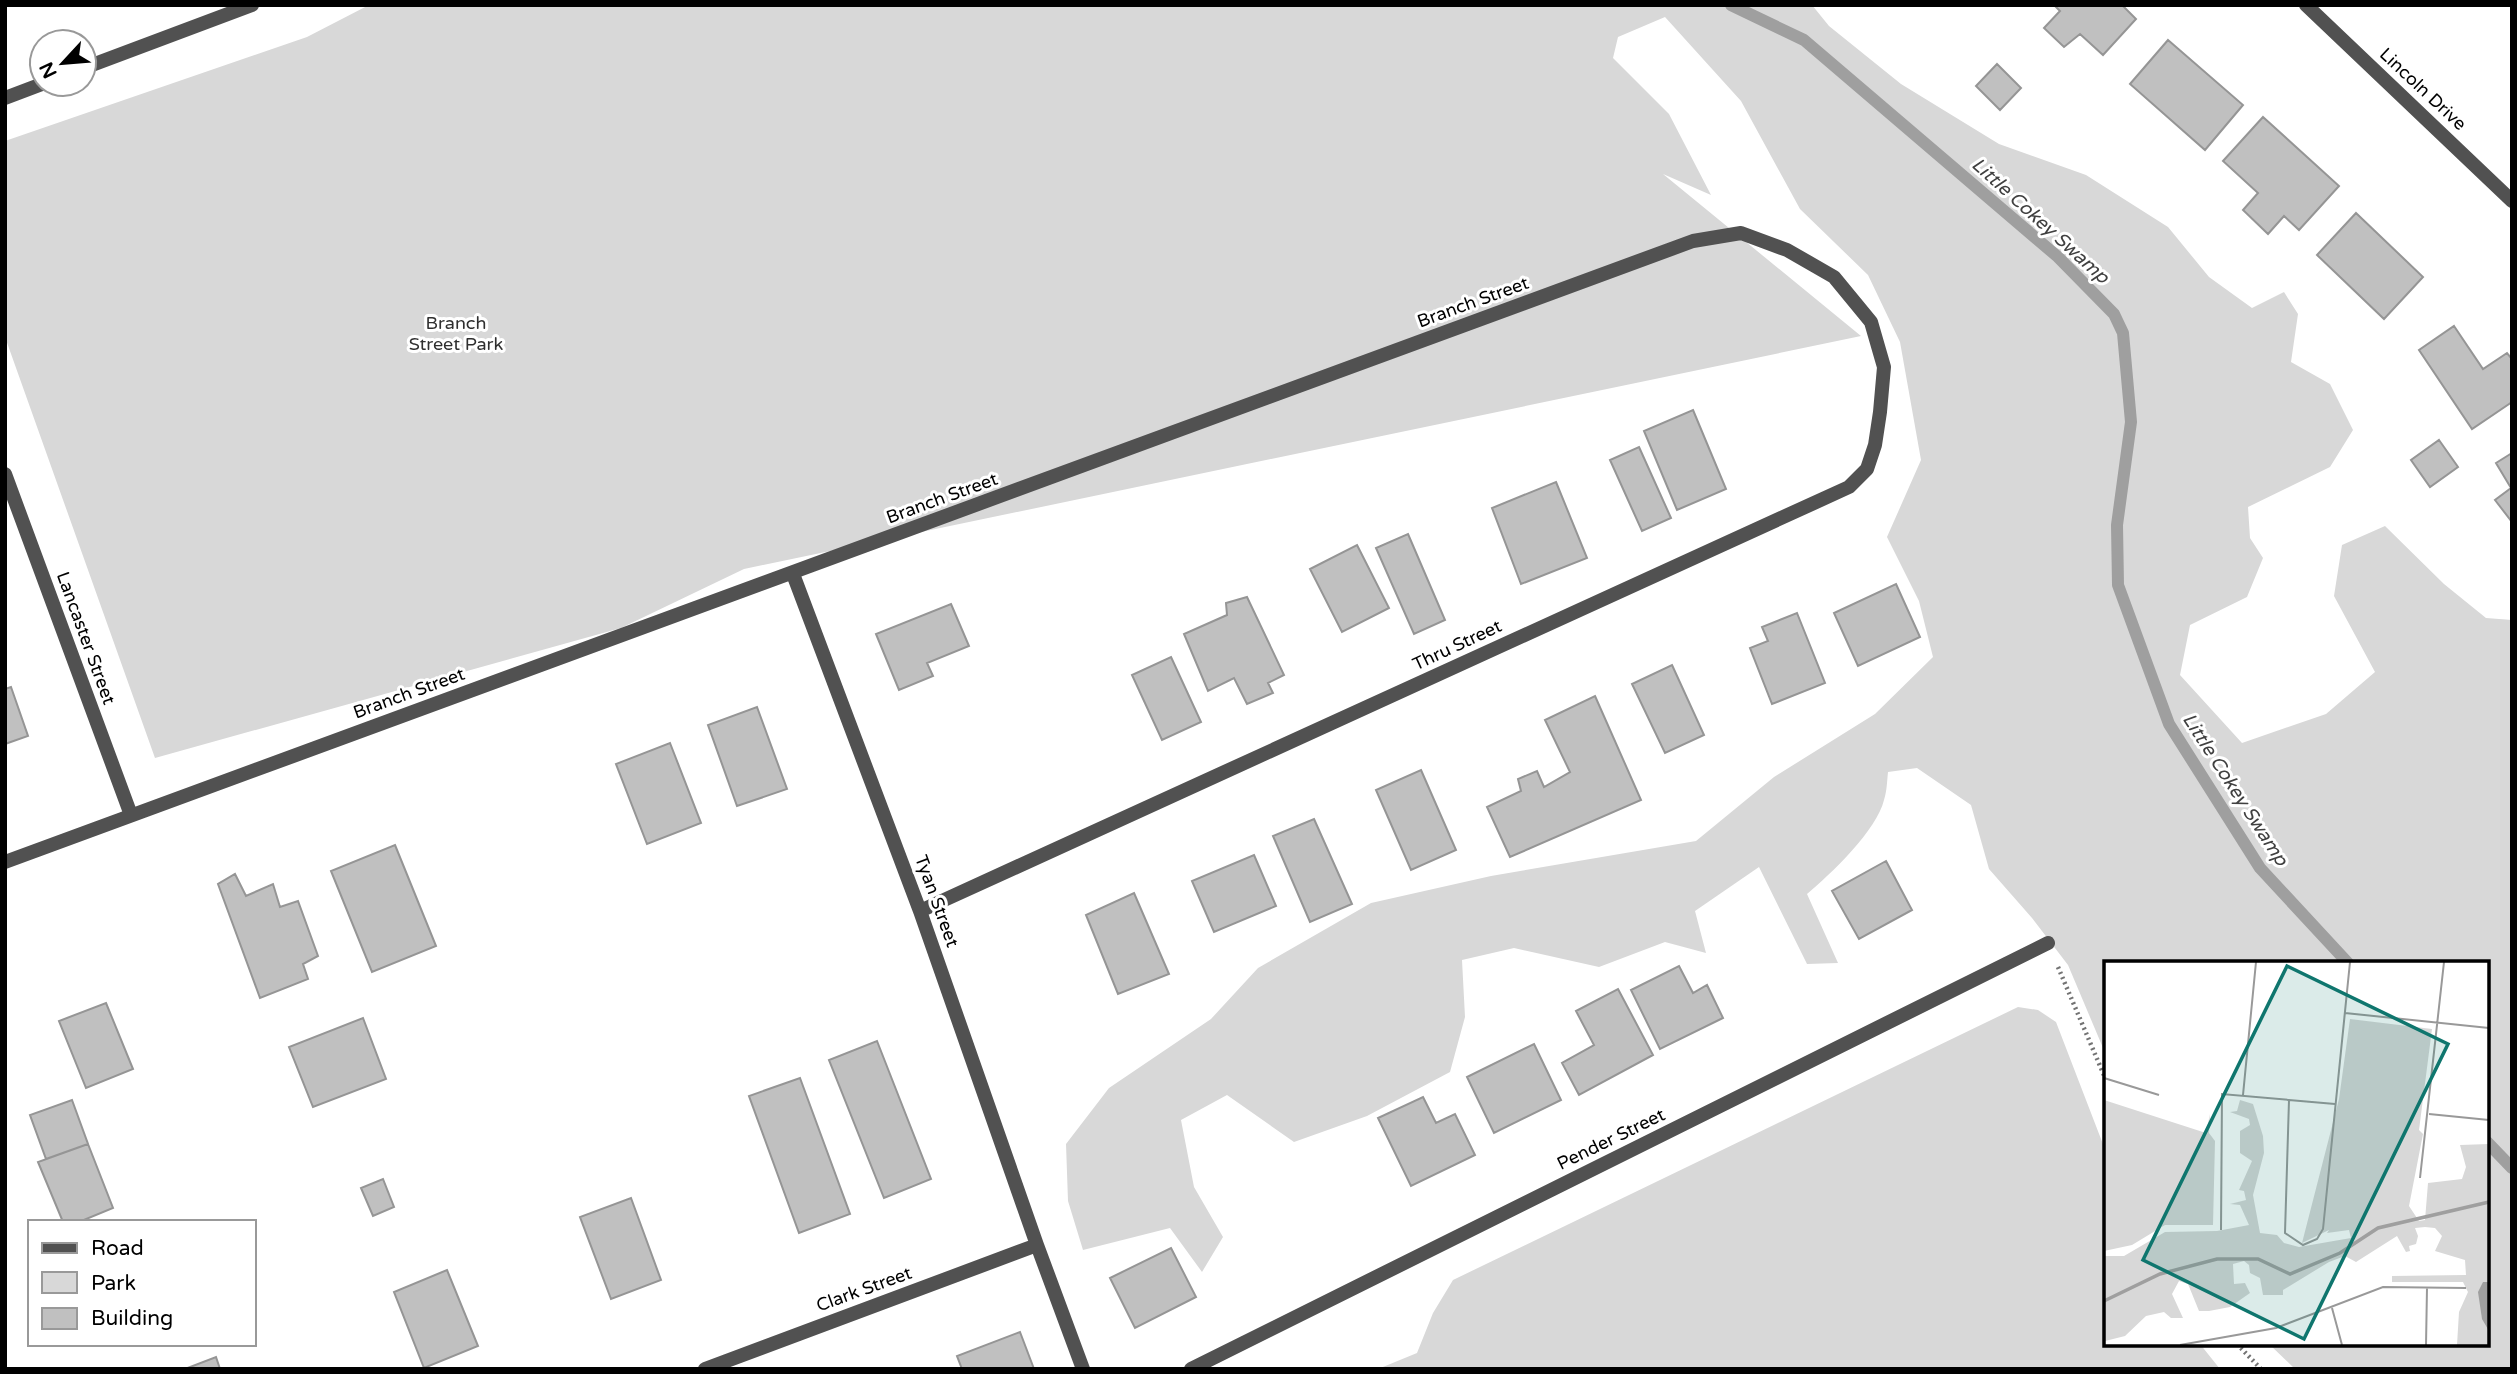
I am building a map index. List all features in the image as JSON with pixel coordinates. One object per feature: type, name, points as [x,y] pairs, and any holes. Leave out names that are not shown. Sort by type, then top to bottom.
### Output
[{"type":"street","points":[[98,63],[252,5]]},
{"type":"street","name":"Lincoln Drive","points":[[2306,5],[2512,201]]},
{"type":"street","points":[[5,98],[28,89]]},
{"type":"street","name":"Branch Street","points":[[5,862],[1693,241],[1741,233],[1787,250],[1834,277],[1871,323]]},
{"type":"street","name":"Thru Street","points":[[920,911],[1849,487],[1867,469],[1875,445],[1880,412],[1884,367],[1871,323]]},
{"type":"street","name":"Lancaster Street","points":[[5,474],[131,815]]},
{"type":"street","name":"Tyan Street","points":[[793,574],[920,911],[1037,1245]]},
{"type":"street","name":"Pender Street","points":[[1191,1369],[2048,943]]},
{"type":"street","points":[[1037,1245],[1083,1369]]},
{"type":"street","name":"Clark Street","points":[[705,1369],[1037,1245]]},
{"type":"path","points":[[2048,943],[2104,1075]]},
{"type":"path","points":[[2239,1346],[2261,1369]]},
{"type":"green space","name":"Branch Street Park","points":[[369,5],[1812,5],[1829,26],[1901,84],[1999,144],[2086,175],[2168,227],[2209,277],[2252,308],[2284,292],[2298,314],[2291,362],[2330,384],[2353,430],[2330,467],[2248,507],[2250,538],[2263,558],[2247,597],[2190,625],[2180,675],[2242,743],[2326,714],[2375,672],[2334,596],[2342,545],[2385,526],[2444,584],[2486,618],[2512,620],[2512,1369],[2295,1369],[2271,1346],[2489,1346],[2489,961],[2104,961],[2104,1050],[2068,965],[1989,869],[1971,805],[1917,768],[1888,772],[1884,800],[1872,825],[1840,863],[1807,894],[1838,963],[1807,964],[1759,867],[1695,911],[1706,953],[1665,942],[1599,967],[1514,948],[1462,960],[1465,1017],[1450,1072],[1367,1116],[1294,1142],[1227,1095],[1181,1120],[1194,1187],[1223,1237],[1202,1272],[1170,1228],[1083,1250],[1068,1201],[1066,1144],[1109,1088],[1211,1019],[1258,968],[1371,903],[1491,876],[1696,841],[1774,777],[1875,714],[1933,657],[1919,601],[1887,537],[1921,460],[1900,342],[1868,275],[1800,209],[1741,101],[1665,17],[1618,37],[1613,58],[1669,114],[1711,195],[1663,174],[1861,336],[744,569],[621,628],[155,758],[5,337],[5,141],[307,37]]},
{"type":"green space","points":[[2018,1007],[2038,1010],[2056,1022],[2104,1147],[2104,1346],[2202,1346],[2220,1369],[1378,1369],[1417,1353],[1433,1313],[1453,1280]]},
{"type":"building","points":[[2054,5],[2122,5],[2136,19],[2103,55],[2080,34],[2064,47],[2044,28],[2060,11]]},
{"type":"building","points":[[2168,40],[2243,105],[2205,150],[2130,84]]},
{"type":"building","points":[[1997,64],[2021,88],[2000,110],[1976,86]]},
{"type":"building","points":[[2263,117],[2339,186],[2299,230],[2284,216],[2268,234],[2243,210],[2258,193],[2223,161]]},
{"type":"building","points":[[2356,213],[2423,277],[2384,319],[2317,255]]},
{"type":"building","points":[[2454,326],[2483,369],[2507,353],[2512,359],[2512,402],[2472,429],[2419,350]]},
{"type":"building","points":[[1693,410],[1726,489],[1677,510],[1644,431]]},
{"type":"building","points":[[2439,440],[2458,467],[2430,487],[2411,460]]},
{"type":"building","points":[[1639,447],[1671,518],[1642,531],[1610,460]]},
{"type":"building","points":[[2512,453],[2512,522],[2495,500],[2511,488],[2496,463]]},
{"type":"building","points":[[1556,482],[1587,558],[1521,584],[1492,508]]},
{"type":"building","points":[[1408,534],[1445,620],[1414,634],[1376,548]]},
{"type":"building","points":[[1357,545],[1389,608],[1342,632],[1310,569]]},
{"type":"building","points":[[1896,584],[1920,637],[1858,666],[1834,613]]},
{"type":"building","points":[[1247,597],[1284,675],[1268,683],[1273,693],[1247,704],[1234,678],[1208,691],[1184,634],[1227,615],[1226,603]]},
{"type":"building","points":[[951,604],[969,646],[927,663],[933,676],[899,690],[876,634]]},
{"type":"building","points":[[1797,613],[1825,683],[1772,704],[1750,648],[1768,641],[1762,627]]},
{"type":"building","points":[[1171,657],[1201,722],[1162,740],[1132,675]]},
{"type":"building","points":[[1672,665],[1704,735],[1665,753],[1632,684]]},
{"type":"building","points":[[11,687],[28,736],[5,744],[5,689]]},
{"type":"building","points":[[1595,696],[1641,800],[1510,857],[1487,807],[1521,791],[1518,779],[1537,771],[1544,787],[1570,772],[1545,720]]},
{"type":"building","points":[[757,707],[787,789],[737,806],[708,725]]},
{"type":"building","points":[[670,743],[701,823],[647,844],[616,764]]},
{"type":"building","points":[[1421,770],[1456,850],[1411,870],[1376,790]]},
{"type":"building","points":[[1314,819],[1352,904],[1310,922],[1273,836]]},
{"type":"building","points":[[395,845],[436,946],[372,972],[331,871]]},
{"type":"building","points":[[1254,855],[1276,906],[1214,932],[1192,881]]},
{"type":"building","points":[[1886,861],[1912,910],[1859,939],[1832,891]]},
{"type":"building","points":[[235,874],[246,896],[273,884],[280,907],[298,901],[318,956],[303,964],[308,979],[260,998],[218,884]]},
{"type":"building","points":[[1134,893],[1169,974],[1118,994],[1086,915]]},
{"type":"building","points":[[1679,966],[1693,993],[1707,985],[1723,1018],[1660,1049],[1631,990]]},
{"type":"building","points":[[1618,989],[1653,1055],[1579,1095],[1562,1063],[1594,1045],[1576,1011]]},
{"type":"building","points":[[106,1003],[133,1069],[86,1088],[59,1021]]},
{"type":"building","points":[[363,1018],[386,1079],[313,1107],[289,1047]]},
{"type":"building","points":[[877,1041],[931,1179],[884,1198],[829,1060]]},
{"type":"building","points":[[1534,1044],[1561,1100],[1494,1133],[1467,1077]]},
{"type":"building","points":[[800,1078],[850,1214],[799,1233],[749,1096]]},
{"type":"building","points":[[1423,1097],[1436,1123],[1455,1114],[1475,1155],[1411,1186],[1378,1118]]},
{"type":"building","points":[[72,1100],[88,1144],[46,1159],[30,1115]]},
{"type":"building","points":[[88,1144],[113,1208],[84,1220],[62,1220],[38,1162]]},
{"type":"building","points":[[383,1179],[394,1207],[373,1216],[361,1188]]},
{"type":"building","points":[[631,1198],[661,1280],[611,1299],[580,1217]]},
{"type":"building","points":[[1171,1248],[1196,1297],[1135,1328],[1110,1278]]},
{"type":"building","points":[[447,1270],[478,1346],[424,1368],[394,1292]]},
{"type":"building","points":[[1020,1332],[1034,1369],[962,1369],[957,1356]]},
{"type":"building","points":[[216,1357],[220,1369],[185,1369]]},
{"type":"waterway","name":"Little Cokey Swamp","points":[[1731,5],[1804,40],[2058,257],[2114,314],[2123,333],[2131,422],[2117,525],[2118,585],[2169,724],[2260,868],[2346,961]]},
{"type":"waterway","name":"Little Cokey Swamp","points":[[2489,1144],[2512,1168]]}]
